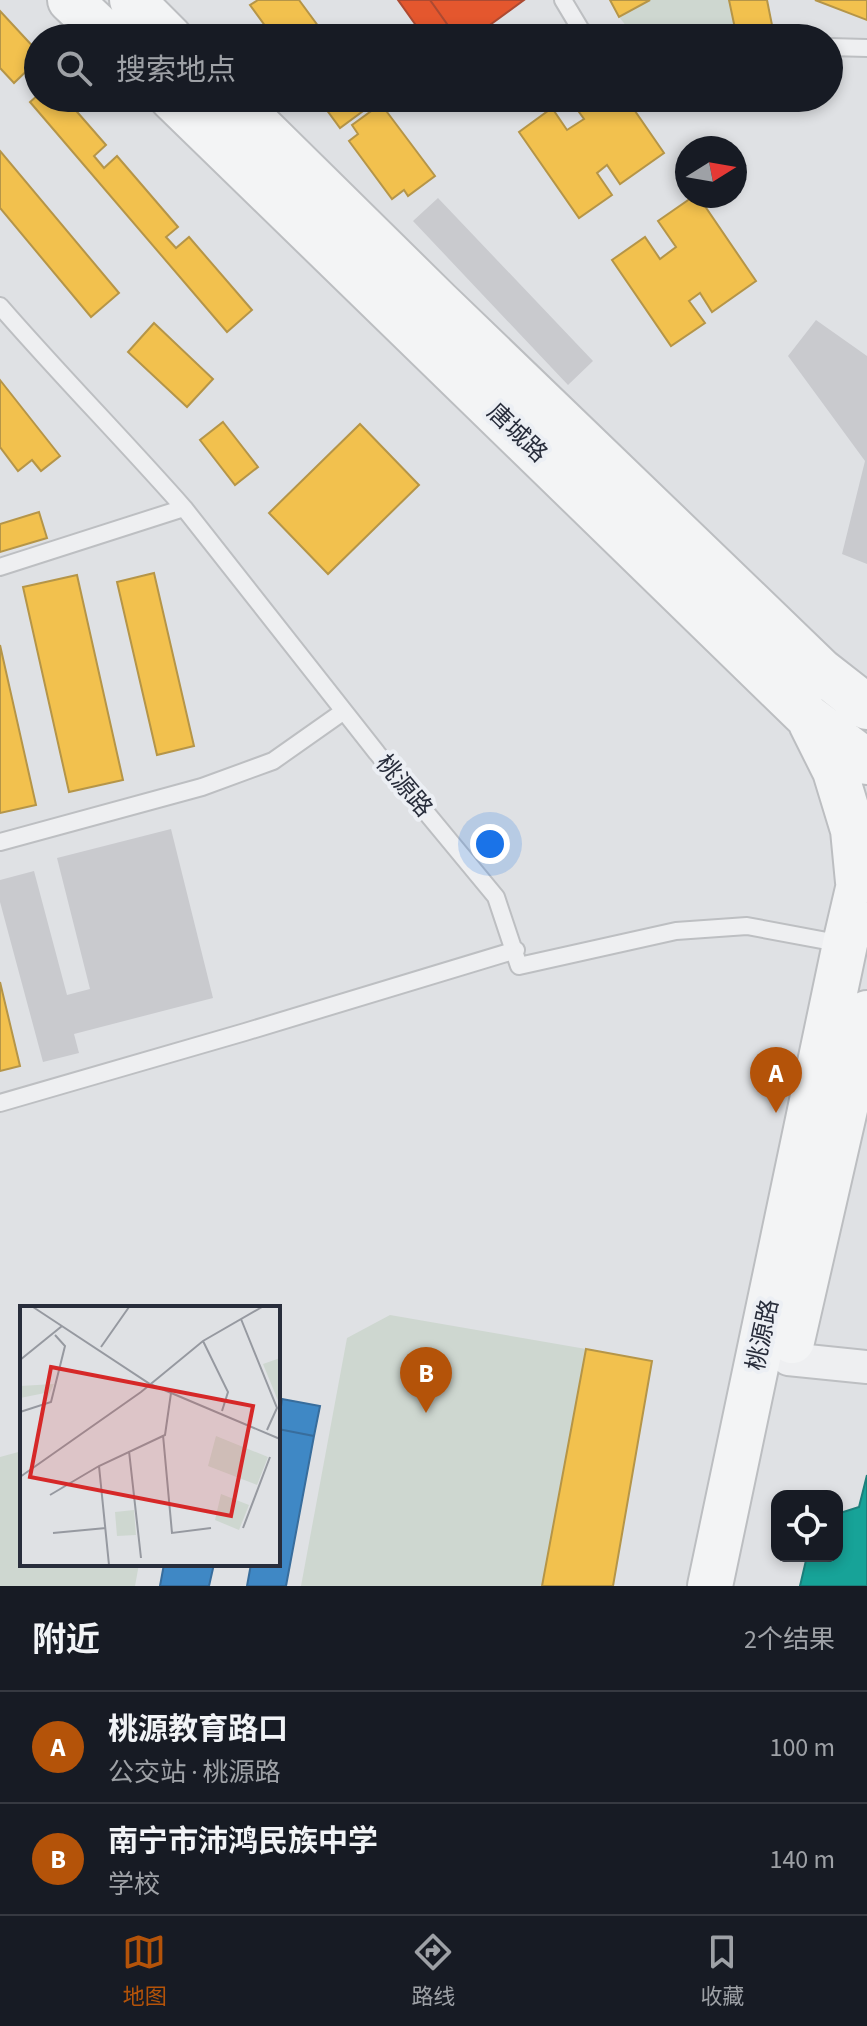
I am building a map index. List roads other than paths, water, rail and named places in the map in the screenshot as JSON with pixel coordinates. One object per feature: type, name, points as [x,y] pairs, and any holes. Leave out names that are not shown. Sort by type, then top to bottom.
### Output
[{"type":"main road","points":[[70,0],[95,24]]},
{"type":"main road","points":[[132,0],[156,24]]},
{"type":"main road","name":"唐城路","points":[[186,112],[808,717],[867,762]]},
{"type":"main road","name":"唐城路","points":[[245,112],[821,671],[867,707]]},
{"type":"main road","points":[[821,671],[867,675]]},
{"type":"main road","name":"桃源路","points":[[710,1586],[863,869],[835,771],[808,717]]},
{"type":"main road","name":"桃源路","points":[[739,1586],[867,1013]]},
{"type":"street","points":[[788,1359],[867,1367]]},
{"type":"lane","points":[[563,0],[577,24]]},
{"type":"lane","points":[[843,47],[867,48]]},
{"type":"lane","name":"桃源路","points":[[0,306],[184,508],[496,897],[516,950]]},
{"type":"lane","points":[[0,567],[184,508]]},
{"type":"lane","points":[[0,842],[202,787],[273,761],[344,711]]},
{"type":"lane","points":[[0,1103],[516,950],[519,966],[676,931],[747,926],[845,944]]},
{"type":"place","name":"桃源教育路口","points":[[776,1113]]},
{"type":"place","name":"南宁市沛鸿民族中学","points":[[426,1413]]}]
